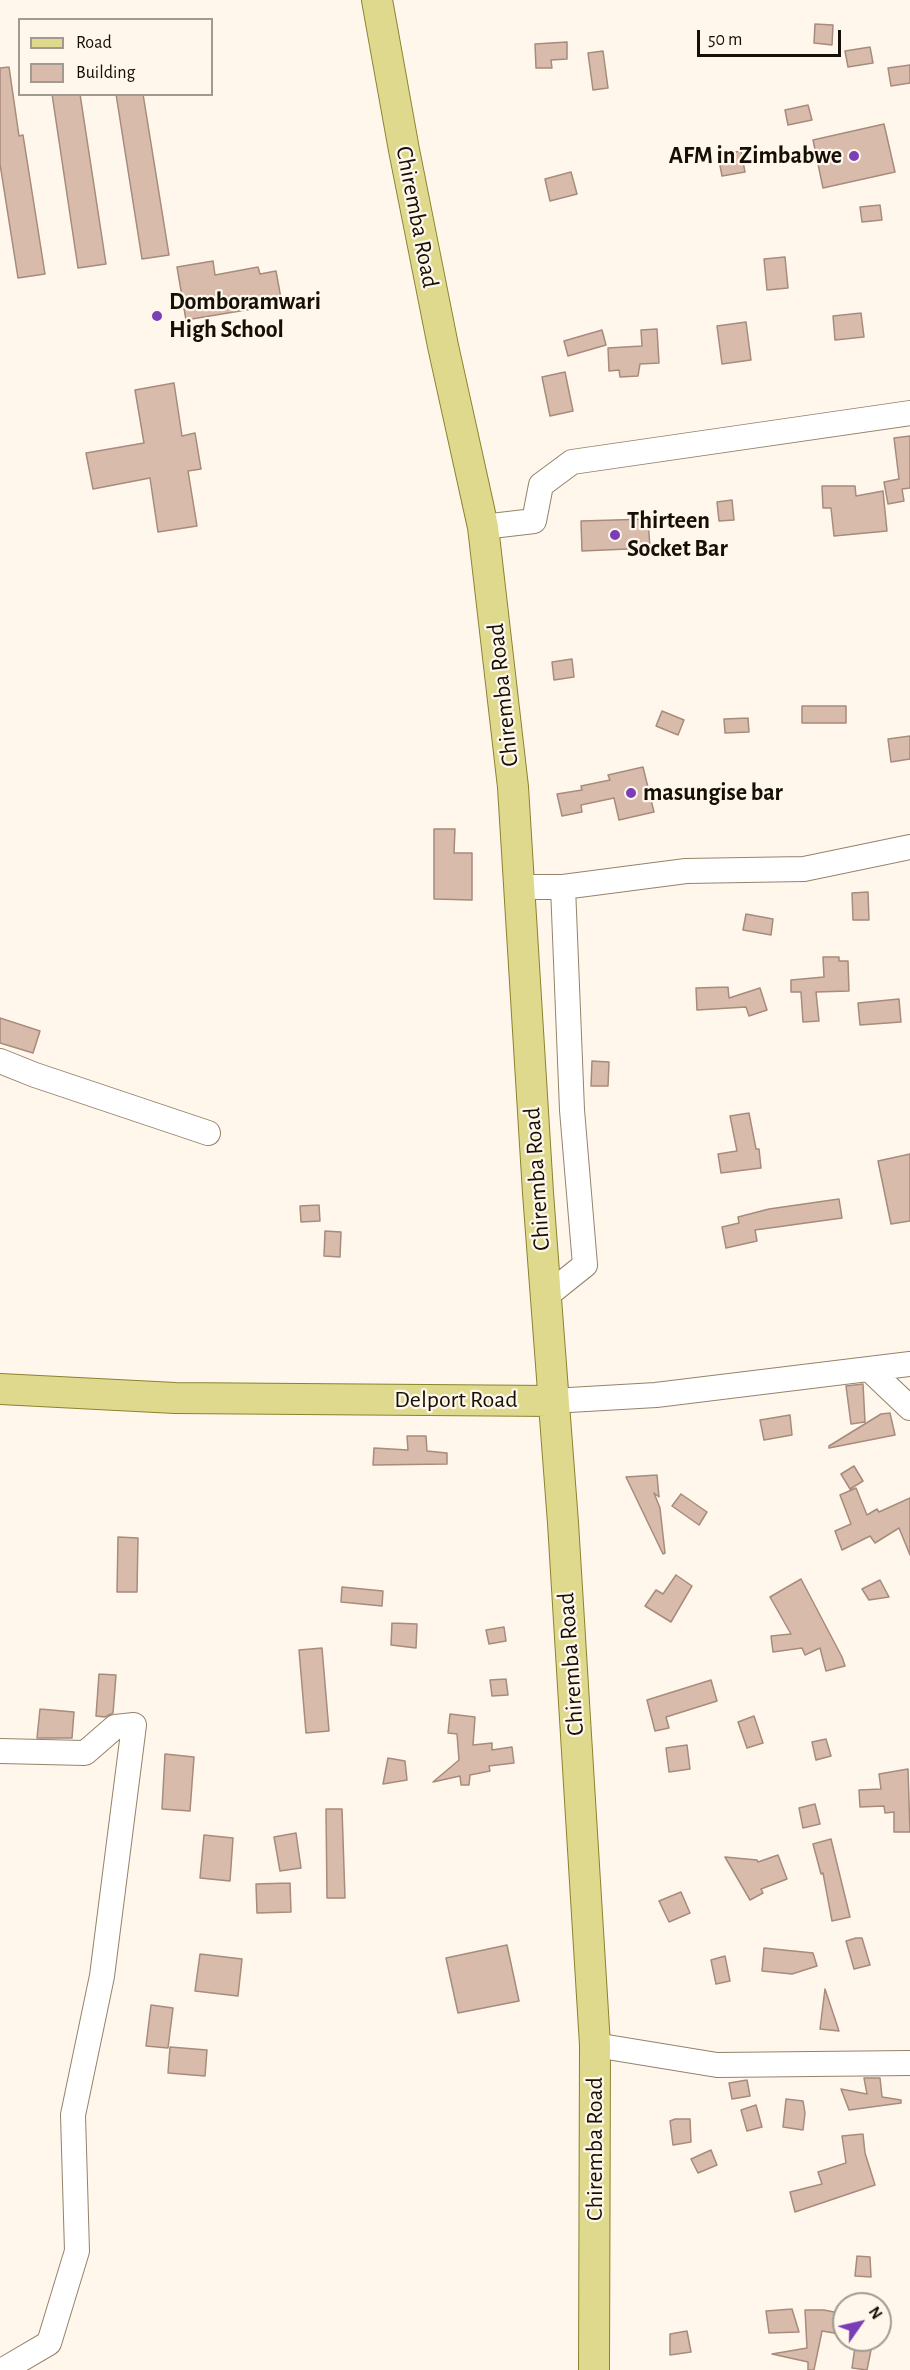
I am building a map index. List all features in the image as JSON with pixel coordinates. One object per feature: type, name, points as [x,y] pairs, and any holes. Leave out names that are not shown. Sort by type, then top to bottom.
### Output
[{"type":"main road","name":"Chiremba Road","points":[[377,0],[443,346],[483,527],[507,719],[520,886],[552,1401],[563,1523],[595,2045],[594,2370]]},
{"type":"main road","name":"Delport Road","points":[[0,1389],[175,1398],[552,1401]]},
{"type":"street","points":[[483,527],[534,521],[540,485],[572,462],[910,413]]},
{"type":"street","points":[[520,886],[563,887],[686,871],[804,869],[910,847]]},
{"type":"street","points":[[545,1297],[585,1264],[572,1110],[563,887]]},
{"type":"street","points":[[0,1061],[208,1133]]},
{"type":"street","name":"Delport Road","points":[[552,1401],[656,1395],[910,1364]]},
{"type":"street","points":[[869,1369],[910,1408]]},
{"type":"street","points":[[0,1751],[85,1753],[115,1727],[134,1725],[102,1976],[73,2115],[76,2251],[50,2343],[3,2370]]},
{"type":"street","points":[[595,2045],[717,2065],[910,2063]]},
{"type":"building","points":[[815,24],[833,25],[832,45],[814,43]]},
{"type":"building","points":[[567,42],[567,59],[551,60],[552,68],[536,68],[535,44]]},
{"type":"building","points":[[870,47],[873,63],[848,67],[845,51]]},
{"type":"building","points":[[603,51],[608,88],[593,90],[588,53]]},
{"type":"building","points":[[910,65],[910,83],[891,86],[888,68]]},
{"type":"building","points":[[9,67],[19,136],[23,135],[45,274],[18,278],[0,164],[0,68]]},
{"type":"building","points":[[52,96],[80,96],[106,264],[78,268]]},
{"type":"building","points":[[116,96],[143,96],[169,255],[142,259]]},
{"type":"building","points":[[808,105],[812,120],[788,125],[785,110]]},
{"type":"building","name":"AFM in Zimbabwe","points":[[884,124],[895,172],[823,188],[813,140]]},
{"type":"building","points":[[741,151],[745,172],[722,176],[718,155]]},
{"type":"building","points":[[571,172],[577,194],[550,201],[545,179]]},
{"type":"building","points":[[880,205],[882,220],[862,222],[860,207]]},
{"type":"building","points":[[785,257],[788,288],[767,290],[764,259]]},
{"type":"building","points":[[213,261],[215,275],[258,267],[260,274],[276,271],[282,304],[186,320],[177,267]]},
{"type":"building","points":[[861,313],[864,337],[835,340],[833,316]]},
{"type":"building","points":[[746,322],[751,360],[722,364],[717,326]]},
{"type":"building","points":[[657,329],[659,363],[640,364],[638,376],[620,377],[619,370],[609,371],[608,348],[642,346],[641,330]]},
{"type":"building","points":[[602,330],[606,345],[568,356],[564,341]]},
{"type":"building","points":[[565,372],[573,411],[550,416],[542,377]]},
{"type":"building","points":[[174,383],[182,436],[195,433],[201,469],[188,471],[197,526],[158,532],[150,478],[93,489],[86,453],[144,443],[135,390]]},
{"type":"building","points":[[910,436],[910,488],[902,489],[904,501],[888,504],[884,482],[899,479],[894,438]]},
{"type":"building","points":[[822,486],[855,486],[856,496],[883,491],[887,531],[834,536],[831,508],[823,508]]},
{"type":"building","points":[[732,500],[734,520],[719,521],[717,502]]},
{"type":"building","name":"Thirteen Socket Bar","points":[[648,519],[650,548],[582,551],[581,521]]},
{"type":"building","points":[[572,659],[574,677],[554,680],[552,662]]},
{"type":"building","points":[[802,706],[846,706],[846,723],[802,723]]},
{"type":"building","points":[[662,711],[684,720],[678,735],[656,726]]},
{"type":"building","points":[[748,718],[749,732],[725,733],[724,719]]},
{"type":"building","points":[[910,736],[910,759],[891,762],[888,739]]},
{"type":"building","name":"masungise bar","points":[[643,767],[654,812],[619,820],[614,798],[581,805],[582,812],[562,816],[557,794],[582,790],[581,786],[610,780],[608,775]]},
{"type":"building","points":[[434,829],[455,829],[454,853],[472,853],[472,900],[434,899]]},
{"type":"building","points":[[868,892],[869,920],[853,920],[852,893]]},
{"type":"building","points":[[746,914],[773,919],[771,935],[743,930]]},
{"type":"building","points":[[823,957],[839,957],[839,961],[848,961],[849,991],[816,992],[819,1021],[803,1022],[801,992],[791,992],[791,980],[824,977]]},
{"type":"building","points":[[728,987],[729,998],[760,988],[767,1010],[749,1016],[746,1007],[697,1010],[696,988]]},
{"type":"building","points":[[899,999],[901,1022],[860,1025],[858,1003]]},
{"type":"building","points":[[0,1018],[40,1031],[33,1053],[0,1043]]},
{"type":"building","points":[[592,1061],[609,1062],[608,1086],[591,1086]]},
{"type":"building","points":[[749,1113],[756,1149],[759,1149],[761,1168],[721,1173],[718,1154],[737,1151],[730,1116]]},
{"type":"building","points":[[910,1154],[910,1221],[891,1224],[878,1161]]},
{"type":"building","points":[[839,1199],[842,1218],[755,1230],[757,1241],[726,1248],[722,1227],[739,1223],[738,1217],[769,1209]]},
{"type":"building","points":[[319,1205],[320,1221],[301,1222],[300,1206]]},
{"type":"building","points":[[325,1231],[341,1232],[340,1257],[324,1256]]},
{"type":"building","points":[[863,1384],[865,1422],[851,1424],[846,1386]]},
{"type":"building","points":[[890,1413],[895,1435],[829,1448],[881,1414]]},
{"type":"building","points":[[790,1415],[792,1435],[764,1440],[760,1420]]},
{"type":"building","points":[[407,1436],[426,1436],[427,1451],[447,1453],[447,1464],[373,1465],[374,1448],[408,1450]]},
{"type":"building","points":[[854,1466],[863,1481],[850,1489],[841,1474]]},
{"type":"building","points":[[657,1475],[659,1497],[654,1493],[660,1508],[665,1553],[663,1554],[626,1477]]},
{"type":"building","points":[[856,1488],[867,1515],[877,1509],[879,1512],[910,1498],[910,1555],[899,1528],[875,1543],[870,1536],[842,1550],[835,1531],[851,1524],[840,1495]]},
{"type":"building","points":[[681,1494],[707,1512],[699,1525],[672,1506]]},
{"type":"building","points":[[118,1537],[138,1538],[137,1592],[117,1592]]},
{"type":"building","points":[[676,1575],[692,1586],[671,1622],[645,1606],[656,1590],[663,1594]]},
{"type":"building","points":[[801,1579],[845,1666],[826,1671],[820,1648],[805,1655],[802,1648],[773,1652],[771,1636],[791,1634],[770,1597]]},
{"type":"building","points":[[880,1580],[889,1597],[869,1600],[862,1589]]},
{"type":"building","points":[[342,1587],[383,1591],[382,1606],[341,1602]]},
{"type":"building","points":[[392,1623],[417,1624],[416,1648],[391,1645]]},
{"type":"building","points":[[504,1627],[506,1641],[489,1644],[486,1630]]},
{"type":"building","points":[[322,1648],[329,1731],[306,1733],[299,1650]]},
{"type":"building","points":[[99,1674],[116,1675],[113,1713],[105,1717],[96,1716]]},
{"type":"building","points":[[506,1679],[508,1695],[492,1696],[490,1680]]},
{"type":"building","points":[[711,1680],[717,1701],[666,1717],[669,1728],[655,1731],[647,1700]]},
{"type":"building","points":[[40,1709],[74,1712],[72,1738],[37,1738]]},
{"type":"building","points":[[450,1714],[475,1717],[473,1745],[492,1743],[492,1750],[512,1747],[514,1763],[489,1766],[490,1771],[470,1775],[469,1785],[461,1785],[460,1776],[433,1782],[459,1760],[457,1734],[448,1733]]},
{"type":"building","points":[[754,1716],[763,1743],[747,1748],[738,1722]]},
{"type":"building","points":[[826,1739],[831,1756],[816,1760],[812,1742]]},
{"type":"building","points":[[687,1745],[690,1769],[669,1772],[666,1748]]},
{"type":"building","points":[[165,1754],[194,1757],[190,1811],[162,1809]]},
{"type":"building","points":[[388,1758],[405,1761],[407,1780],[383,1784]]},
{"type":"building","points":[[908,1769],[910,1832],[894,1832],[894,1812],[885,1813],[884,1806],[860,1807],[859,1790],[881,1789],[879,1774]]},
{"type":"building","points":[[815,1804],[820,1824],[803,1828],[799,1808]]},
{"type":"building","points":[[326,1809],[342,1809],[345,1898],[327,1898]]},
{"type":"building","points":[[296,1833],[301,1868],[280,1871],[274,1837]]},
{"type":"building","points":[[204,1835],[233,1838],[230,1881],[200,1878]]},
{"type":"building","points":[[831,1839],[850,1917],[832,1921],[823,1873],[821,1874],[813,1844]]},
{"type":"building","points":[[778,1855],[787,1879],[761,1889],[763,1893],[750,1900],[725,1857],[757,1860],[758,1862]]},
{"type":"building","points":[[290,1883],[291,1912],[257,1913],[256,1884]]},
{"type":"building","points":[[681,1892],[690,1913],[669,1922],[659,1901]]},
{"type":"building","points":[[862,1938],[870,1965],[854,1969],[846,1941]]},
{"type":"building","points":[[507,1945],[519,2001],[458,2013],[446,1958]]},
{"type":"building","points":[[764,1948],[813,1953],[817,1966],[792,1974],[762,1971]]},
{"type":"building","points":[[200,1954],[242,1959],[238,1996],[195,1991]]},
{"type":"building","points":[[725,1956],[730,1981],[716,1984],[711,1960]]},
{"type":"building","points":[[825,1989],[839,2031],[820,2029]]},
{"type":"building","points":[[151,2005],[173,2008],[168,2048],[146,2046]]},
{"type":"building","points":[[170,2047],[207,2050],[205,2076],[168,2073]]},
{"type":"building","points":[[864,2078],[880,2078],[882,2097],[901,2100],[901,2103],[849,2110],[841,2089],[867,2094]]},
{"type":"building","points":[[747,2080],[750,2096],[732,2099],[729,2083]]},
{"type":"building","points":[[786,2099],[803,2101],[805,2113],[803,2130],[783,2127]]},
{"type":"building","points":[[756,2105],[762,2127],[747,2131],[741,2110]]},
{"type":"building","points":[[690,2119],[691,2142],[673,2145],[670,2121]]},
{"type":"building","points":[[863,2134],[865,2153],[875,2185],[795,2212],[790,2192],[822,2184],[818,2172],[846,2163],[842,2136]]},
{"type":"building","points":[[711,2150],[717,2165],[698,2173],[691,2159]]},
{"type":"building","points":[[857,2256],[870,2257],[871,2277],[855,2276]]},
{"type":"building","points":[[792,2309],[799,2332],[769,2333],[766,2311]]},
{"type":"building","points":[[805,2310],[832,2312],[832,2333],[822,2331],[814,2370],[808,2370],[808,2362],[772,2354],[807,2348]]},
{"type":"building","points":[[687,2331],[691,2352],[670,2355],[670,2334]]},
{"type":"building","points":[[854,2352],[871,2352],[867,2370],[852,2368]]},
{"type":"place","name":"AFM in Zimbabwe","points":[[854,156]]},
{"type":"place","name":"Domboramwari High School","points":[[157,316]]},
{"type":"place","name":"Thirteen Socket Bar","points":[[615,535]]},
{"type":"place","name":"masungise bar","points":[[631,793]]}]
